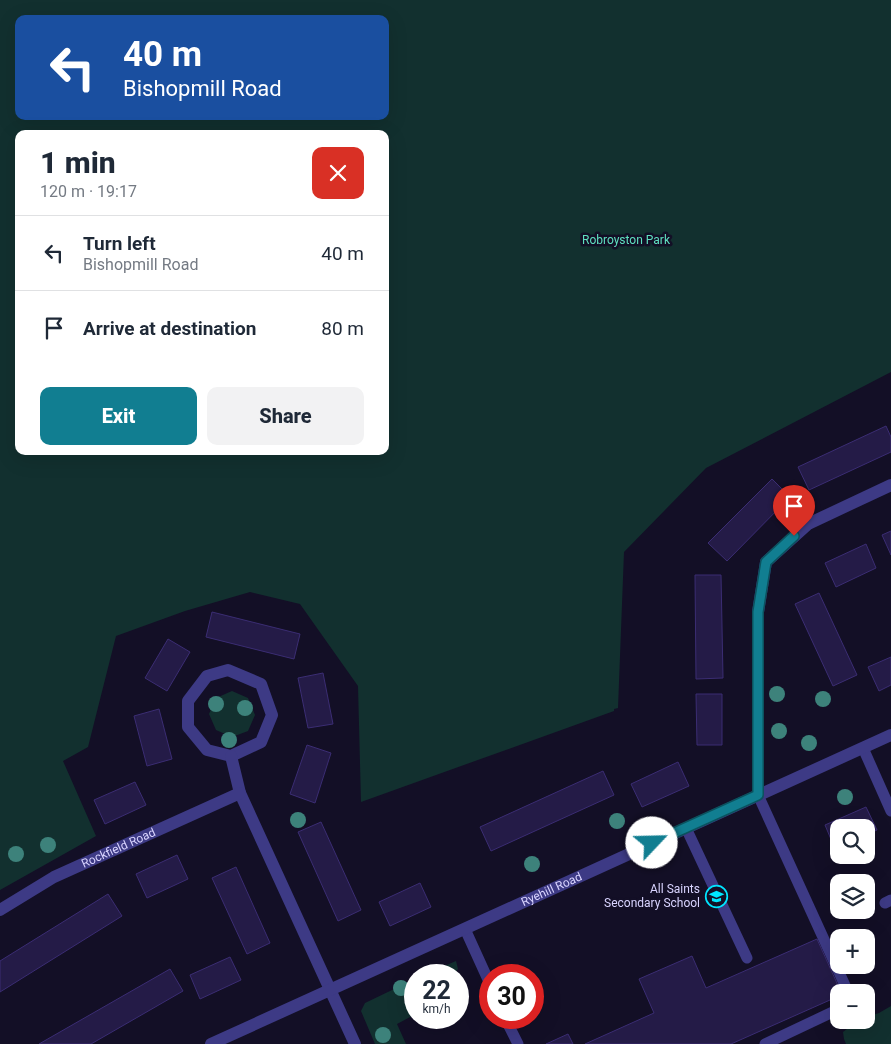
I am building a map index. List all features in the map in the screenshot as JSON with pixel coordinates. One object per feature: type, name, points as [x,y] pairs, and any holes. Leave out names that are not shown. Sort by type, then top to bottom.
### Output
[{"type":"street","points":[[758,795],[758,612],[766,562],[808,524],[891,485]]},
{"type":"street","points":[[228,670],[261,684],[272,714],[261,742],[231,756],[207,750],[188,727],[188,702],[207,676],[228,670]]},
{"type":"street","name":"Ryehill Road","points":[[211,1044],[891,735]]},
{"type":"street","points":[[231,756],[240,793],[355,1044]]},
{"type":"street","name":"Rockfield Road","points":[[0,910],[54,877],[240,793]]},
{"type":"lane","points":[[863,748],[891,811]]},
{"type":"lane","points":[[758,795],[844,984]]},
{"type":"lane","points":[[686,828],[747,958]]},
{"type":"lane","points":[[464,929],[481,964]]},
{"type":"lane","points":[[765,1044],[830,1013]]},
{"type":"lane","points":[[511,1029],[518,1044]]},
{"type":"green space","name":"Robroyston Park","points":[[0,0],[891,0],[891,372],[706,468],[624,552],[618,708],[361,802],[358,686],[300,604],[250,592],[185,611],[116,636],[88,747],[63,761],[96,836],[0,890]]},
{"type":"green space","points":[[232,691],[248,698],[255,715],[248,731],[232,737],[216,730],[209,714],[216,698]]},
{"type":"green space","points":[[404,984],[404,1020],[397,1024],[406,1044],[375,1044],[361,1011],[365,1003]]},
{"type":"green space","points":[[891,1006],[891,1044],[846,1044],[843,1032],[847,1029],[875,1029],[875,1014]]},
{"type":"building","points":[[886,426],[891,437],[891,452],[809,490],[798,467]]},
{"type":"building","points":[[772,479],[790,497],[727,561],[708,543]]},
{"type":"building","points":[[891,531],[891,555],[882,535]]},
{"type":"building","points":[[866,544],[876,568],[836,587],[825,563]]},
{"type":"building","points":[[695,575],[721,575],[723,678],[696,679]]},
{"type":"building","points":[[819,593],[857,675],[833,686],[795,604]]},
{"type":"building","points":[[212,612],[300,634],[294,659],[206,637]]},
{"type":"building","points":[[168,639],[190,652],[167,691],[145,678]]},
{"type":"building","points":[[891,657],[891,685],[879,691],[868,667]]},
{"type":"building","points":[[323,673],[333,724],[308,728],[298,678]]},
{"type":"building","points":[[696,694],[722,694],[722,745],[697,745]]},
{"type":"building","points":[[159,709],[172,759],[147,766],[134,716]]},
{"type":"building","points":[[307,745],[331,753],[315,803],[290,794]]},
{"type":"building","points":[[678,762],[689,786],[642,807],[631,784]]},
{"type":"building","points":[[603,771],[614,795],[491,851],[480,827]]},
{"type":"building","points":[[135,782],[146,805],[105,824],[94,800]]},
{"type":"building","points":[[866,807],[872,819],[839,819]]},
{"type":"building","points":[[321,822],[361,910],[338,921],[298,832]]},
{"type":"building","points":[[830,823],[830,837],[825,825]]},
{"type":"building","points":[[177,855],[188,879],[147,898],[136,874]]},
{"type":"building","points":[[236,867],[270,943],[247,954],[212,878]]},
{"type":"building","points":[[420,883],[431,907],[390,926],[379,902]]},
{"type":"building","points":[[108,894],[122,916],[0,992],[0,961]]},
{"type":"building","points":[[817,939],[830,968],[830,974],[833,974],[837,984],[830,984],[830,1000],[731,1044],[585,1044],[654,1013],[639,979],[692,956],[706,988]]},
{"type":"building","points":[[230,957],[241,980],[200,999],[190,975]]},
{"type":"building","points":[[170,969],[183,991],[91,1044],[39,1044]]},
{"type":"building","points":[[568,1034],[573,1044],[546,1044]]},
{"type":"place","name":"All Saints Secondary School","points":[[716,896]]},
{"type":"route","points":[[652,843],[758,795],[758,612],[766,562],[794,536]]}]
